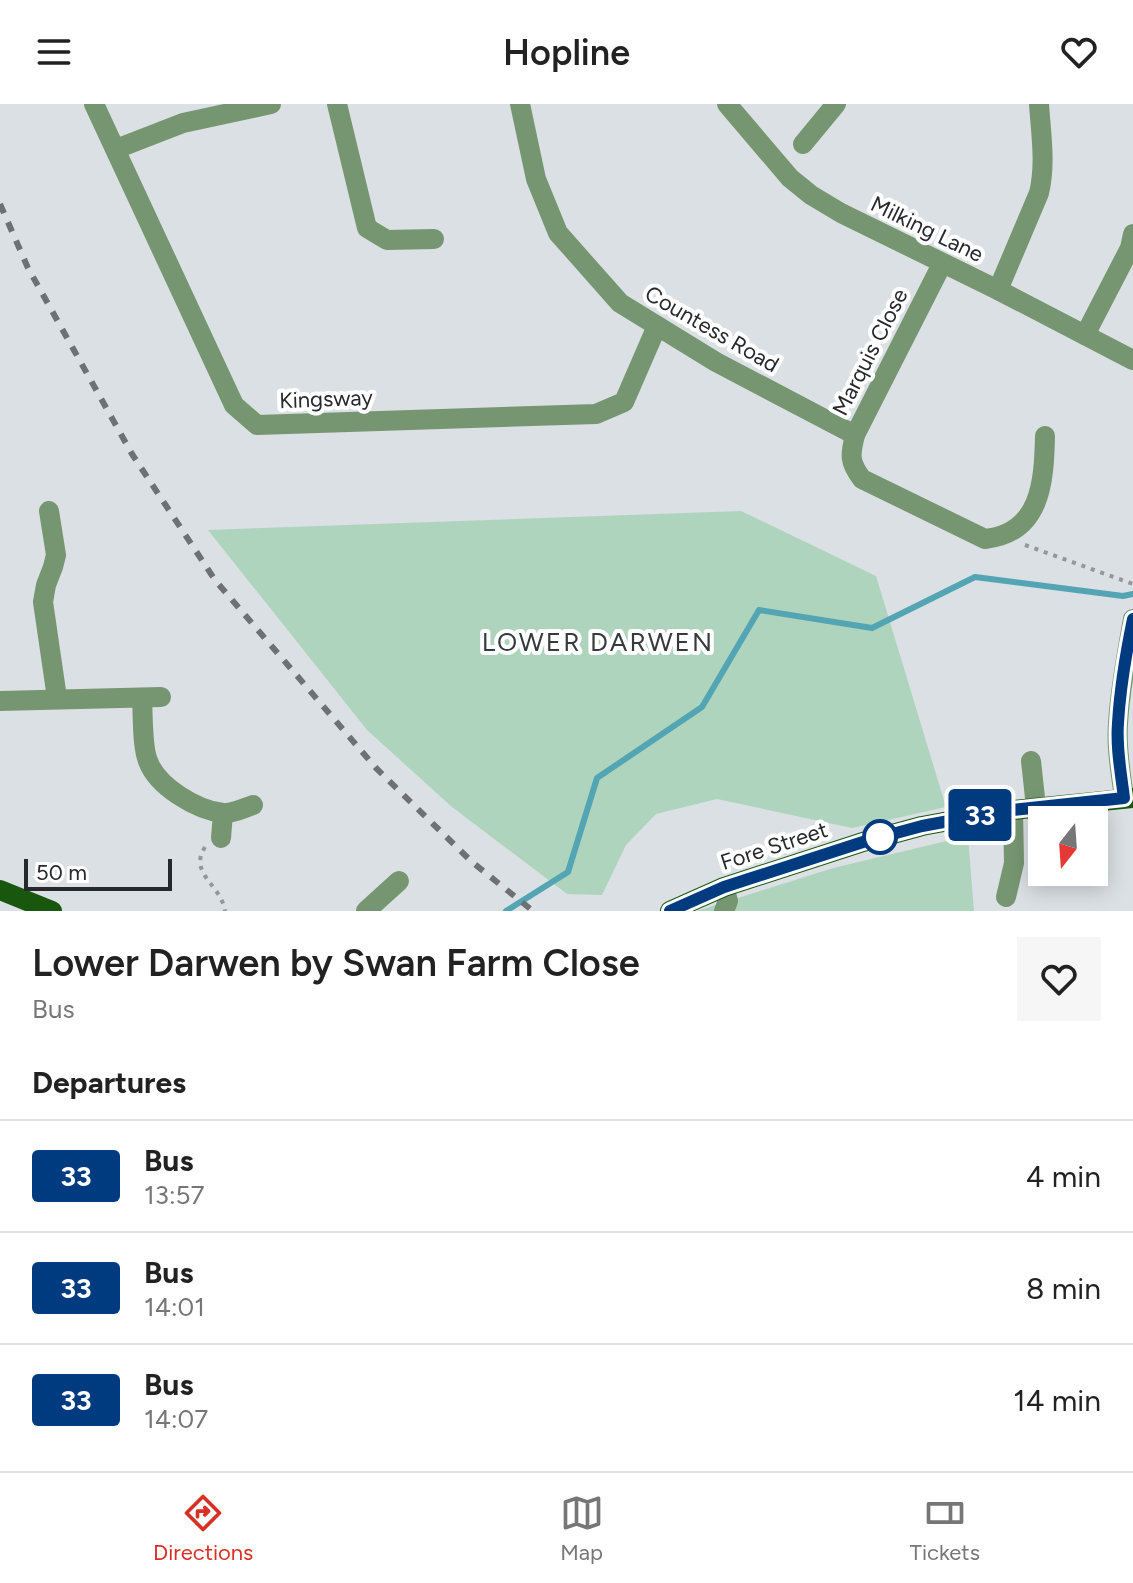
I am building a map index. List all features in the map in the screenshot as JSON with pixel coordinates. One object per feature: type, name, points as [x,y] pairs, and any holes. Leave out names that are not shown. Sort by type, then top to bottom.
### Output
[{"type":"main road","name":"Fore Street","points":[[1046,806],[1128,798]]},
{"type":"main road","name":"Fore Street","points":[[670,911],[724,887],[878,838],[922,826],[1028,808]]},
{"type":"main road","points":[[0,890],[52,911]]},
{"type":"street","name":"Kingsway","points":[[94,104],[234,405],[257,425],[596,414],[624,402],[657,326]]},
{"type":"street","points":[[116,149],[183,123],[271,104]]},
{"type":"street","points":[[337,104],[367,228],[387,240],[434,239]]},
{"type":"street","name":"Countess Road","points":[[520,104],[536,179],[558,233],[620,303],[716,362],[855,435]]},
{"type":"street","name":"Milking Lane","points":[[727,104],[781,168],[811,195],[1133,360]]},
{"type":"street","points":[[803,144],[836,104]]},
{"type":"street","points":[[998,290],[1039,193],[1043,166],[1039,104]]},
{"type":"street","points":[[1085,335],[1130,248],[1133,234]]},
{"type":"street","name":"Marquis Close","points":[[942,264],[855,435],[850,454],[853,468],[862,479],[985,539],[1010,533]]},
{"type":"street","points":[[1010,533],[1025,521],[1039,497],[1045,436]]},
{"type":"street","points":[[49,511],[56,555],[43,602],[57,698]]},
{"type":"street","points":[[1128,798],[1119,760],[1118,725],[1133,619]]},
{"type":"street","points":[[0,701],[151,698],[147,759],[159,781],[178,795],[223,813],[253,805]]},
{"type":"street","points":[[1031,761],[1036,806]]},
{"type":"street","points":[[1006,897],[1014,863],[1013,810]]},
{"type":"street","points":[[221,838],[223,813]]},
{"type":"street","points":[[366,911],[399,881]]},
{"type":"street","points":[[724,887],[728,901],[724,911]]},
{"type":"path","points":[[1010,533],[1021,543],[1133,584]]},
{"type":"path","points":[[221,838],[204,848],[198,861],[221,897],[225,911]]},
{"type":"green space","points":[[741,511],[876,576],[946,807],[852,828],[717,799],[656,814],[626,845],[602,895],[567,894],[452,807],[367,730],[208,530]]},
{"type":"green space","points":[[968,836],[974,911],[697,911],[833,868]]},
{"type":"waterway","points":[[506,911],[568,872],[597,778],[702,707],[759,610],[872,628],[975,577],[1123,596],[1133,594]]},
{"type":"railway","points":[[0,204],[28,268],[132,454],[215,580],[376,768],[472,862],[533,911]]},
{"type":"bus line","name":"33","points":[[670,911],[724,887],[922,826],[1003,811],[1124,798],[1118,725],[1133,619]]},
{"type":"district","name":"LOWER DARWEN","points":[[598,642]]}]
